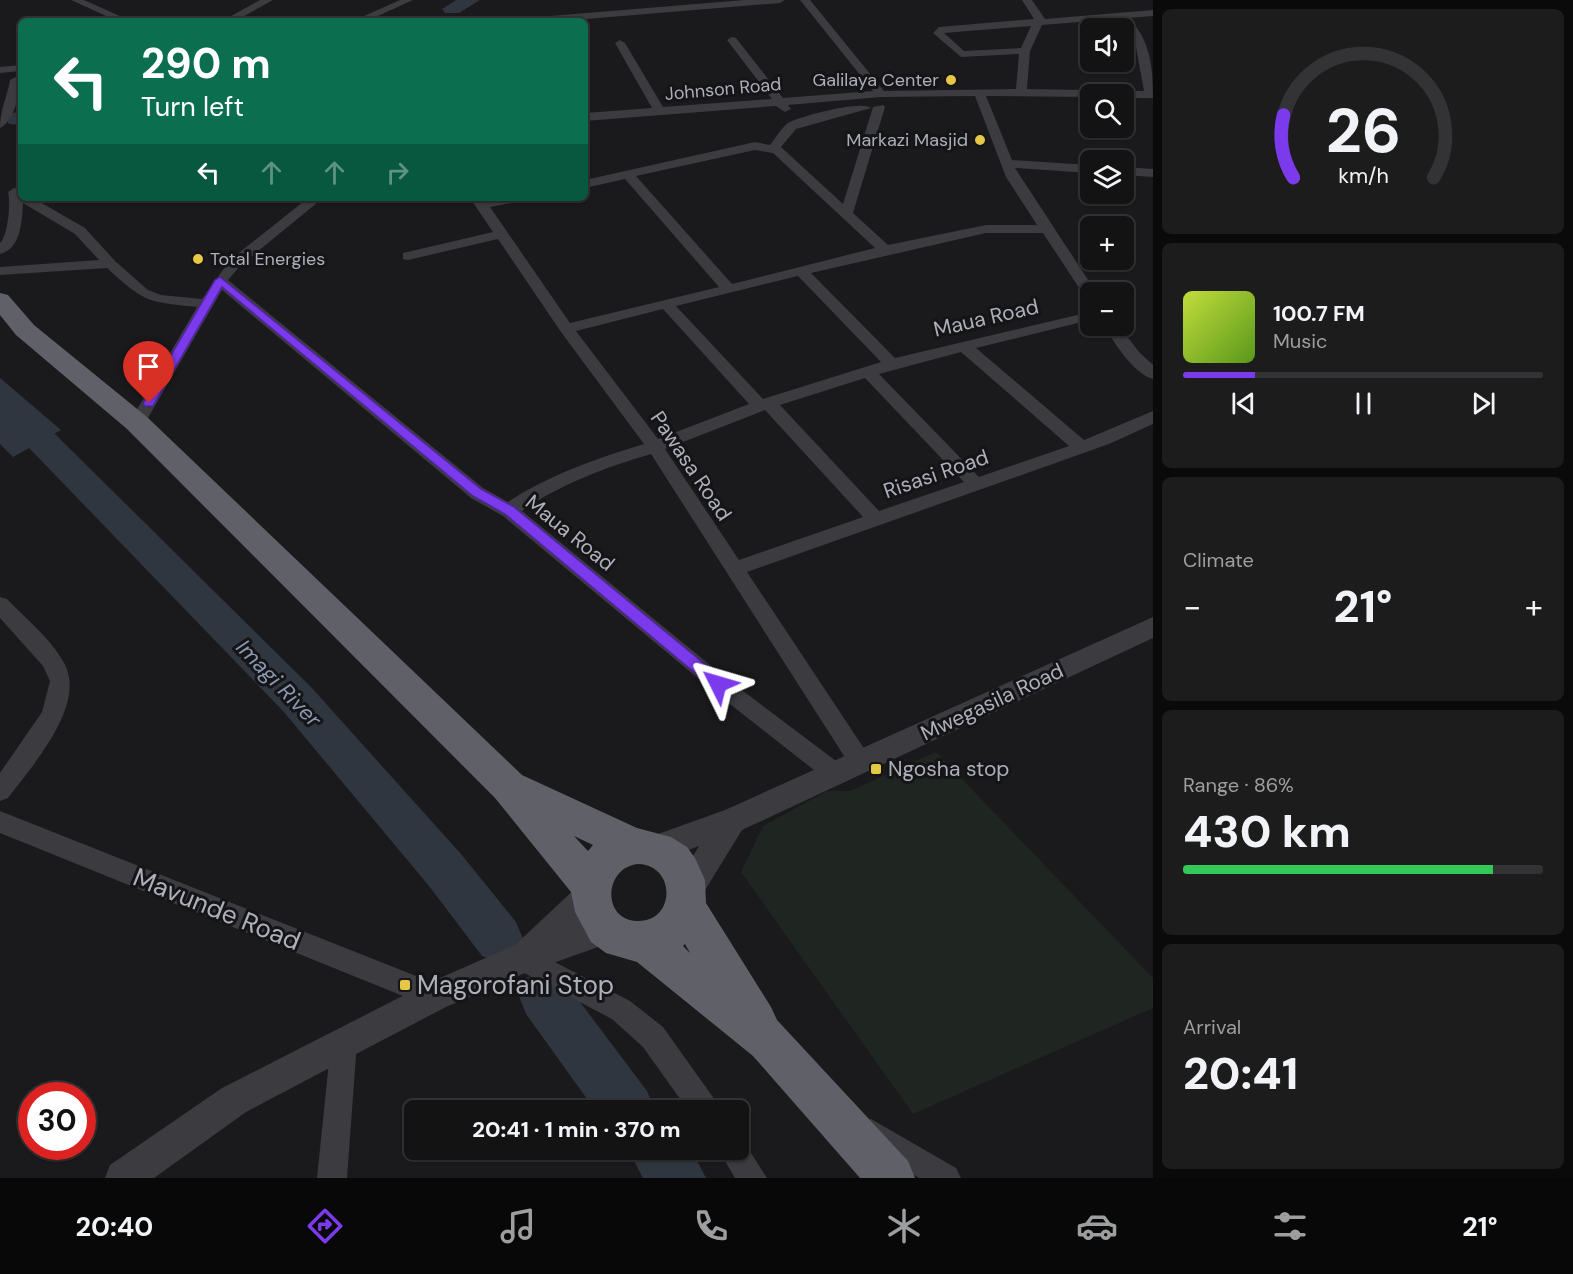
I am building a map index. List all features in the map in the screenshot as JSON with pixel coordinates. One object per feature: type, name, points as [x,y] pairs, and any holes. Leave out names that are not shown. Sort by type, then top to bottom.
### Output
[{"type":"highway","points":[[0,300],[25,330],[137,423],[508,786],[608,913],[768,1041],[891,1178]]},
{"type":"highway","points":[[508,786],[670,858],[682,872],[688,900],[768,1041]]},
{"type":"highway","points":[[608,913],[596,870],[606,858],[619,850],[644,848]]},
{"type":"highway","points":[[608,913],[663,937],[678,925],[688,900]]},
{"type":"street","points":[[76,0],[119,18]]},
{"type":"street","points":[[233,18],[268,0]]},
{"type":"street","points":[[365,18],[408,0]]},
{"type":"street","points":[[562,18],[780,0]]},
{"type":"street","points":[[805,0],[880,101]]},
{"type":"street","points":[[1021,92],[1025,51],[1040,18],[1027,0]]},
{"type":"street","points":[[1025,51],[961,54],[938,33],[939,30],[1153,13]]},
{"type":"street","points":[[773,149],[795,125],[904,94],[1021,92],[1152,95],[1143,47],[1137,32],[1121,17]]},
{"type":"street","points":[[732,40],[781,102],[795,125]]},
{"type":"street","points":[[620,44],[661,113]]},
{"type":"street","points":[[0,70],[18,68]]},
{"type":"street","points":[[0,84],[18,78]]},
{"type":"street","points":[[0,124],[13,97],[18,78]]},
{"type":"street","points":[[979,93],[1009,164],[1012,177],[1082,282]]},
{"type":"street","points":[[846,214],[880,101]]},
{"type":"street","name":"Johnson Road","points":[[588,117],[781,102],[880,101]]},
{"type":"street","points":[[588,183],[755,146],[773,149],[885,250]]},
{"type":"street","points":[[1009,164],[1080,168]]},
{"type":"street","points":[[1134,172],[1153,173]]},
{"type":"street","points":[[629,176],[729,289]]},
{"type":"street","points":[[0,186],[18,194]]},
{"type":"street","points":[[0,250],[11,241],[14,232],[12,222],[18,201]]},
{"type":"street","points":[[30,201],[80,231],[110,264],[150,297],[208,304]]},
{"type":"street","points":[[137,423],[220,280],[235,263],[312,201]]},
{"type":"street","name":"Pawasa Road","points":[[480,202],[566,329],[655,447],[732,569],[861,763]]},
{"type":"street","points":[[566,329],[885,250],[986,229],[1048,229]]},
{"type":"street","points":[[408,256],[501,234]]},
{"type":"street","points":[[0,271],[110,264]]},
{"type":"street","points":[[801,271],[892,364]]},
{"type":"street","name":"Maua Road","points":[[220,280],[477,493],[509,511],[718,684],[836,774]]},
{"type":"street","points":[[667,304],[876,519]]},
{"type":"street","name":"Maua Road","points":[[509,511],[529,497],[604,462],[655,447],[765,405],[892,364],[1080,318]]},
{"type":"street","points":[[1119,336],[1133,355],[1153,374]]},
{"type":"street","points":[[964,346],[1081,447]]},
{"type":"street","points":[[868,372],[976,484]]},
{"type":"street","name":"Risasi Road","points":[[732,569],[1081,447],[1153,417]]},
{"type":"street","points":[[0,605],[56,667],[60,682],[60,699],[50,719],[0,790]]},
{"type":"street","name":"Mwegasila Road","points":[[644,848],[732,821],[1153,627]]},
{"type":"street","points":[[688,900],[732,821]]},
{"type":"street","name":"Mavunde Road","points":[[0,822],[435,996]]},
{"type":"street","points":[[123,1178],[234,1100],[435,996],[522,958],[608,913]]},
{"type":"street","points":[[522,958],[621,1010],[653,1037],[698,1100]]},
{"type":"street","points":[[327,1174],[344,1042]]},
{"type":"street","points":[[829,1109],[936,1170],[946,1178]]},
{"type":"street","points":[[740,1160],[752,1178]]},
{"type":"shaded area","points":[[0,378],[61,430],[13,457],[0,444]]},
{"type":"shaded area","points":[[936,752],[1153,978],[1153,1008],[913,1114],[741,872],[763,826],[827,791],[850,791]]},
{"type":"waterway","points":[[452,9],[471,0]]},
{"type":"waterway","name":"Imagi River","points":[[42,441],[297,699],[445,870],[499,939]]},
{"type":"waterway","name":"Imagi River","points":[[544,996],[621,1100]]},
{"type":"waterway","name":"Imagi River","points":[[664,1160],[678,1178]]},
{"type":"place","name":"Galilaya Center","points":[[951,80]]},
{"type":"place","name":"Markazi Masjid","points":[[980,140]]},
{"type":"place","name":"Total Energies","points":[[198,259]]},
{"type":"place","name":"Ngosha stop","points":[[876,769]]},
{"type":"place","name":"Magorofani Stop","points":[[405,985]]},
{"type":"route","points":[[149,403],[220,280],[477,493],[509,511],[718,684]]}]
